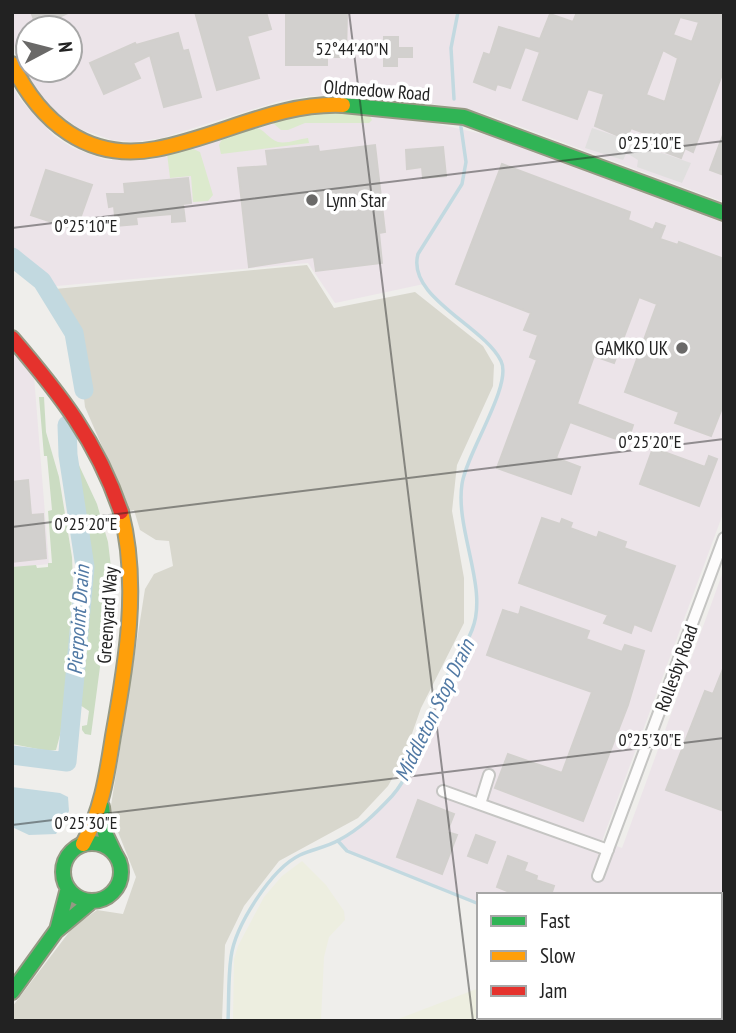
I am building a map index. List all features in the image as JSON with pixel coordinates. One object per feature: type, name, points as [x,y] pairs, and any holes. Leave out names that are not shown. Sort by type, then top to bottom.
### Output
[{"type":"street","name":"Oldmedow Road","points":[[12,64],[34,103],[59,128],[83,141],[107,149],[156,149],[263,116],[311,105],[372,106],[464,117],[724,213]]},
{"type":"street","name":"Greenyard Way","points":[[12,338],[49,380],[82,426],[109,478],[123,520],[130,559],[130,618],[102,802],[83,844]]},
{"type":"street","name":"Rollesby Road","points":[[598,876],[724,538]]},
{"type":"street","points":[[480,804],[489,775]]},
{"type":"street","points":[[443,791],[608,849]]},
{"type":"street","name":"Greenyard Way","points":[[102,802],[105,833],[116,857]]},
{"type":"street","points":[[12,992],[56,931],[92,901],[107,896],[118,884],[120,866],[116,857],[102,845],[83,844],[65,860],[64,879],[75,895],[92,901]]},
{"type":"street","points":[[56,931],[68,888]]},
{"type":"shaded area","points":[[12,12],[724,12],[724,202],[489,115],[463,108],[418,102],[338,95],[309,96],[276,102],[162,138],[133,142],[112,140],[80,129],[61,116],[43,99],[34,84],[84,84],[84,14],[14,14],[14,45]]},
{"type":"shaded area","points":[[12,85],[19,98],[54,136],[73,148],[106,160],[149,160],[276,123],[367,115],[429,122],[487,135],[724,223],[724,511],[602,841],[622,848],[724,569],[724,957],[722,893],[477,893],[477,903],[347,851],[338,841],[363,825],[394,793],[411,763],[437,694],[474,628],[477,595],[461,511],[462,484],[469,459],[502,386],[504,370],[502,362],[485,339],[443,305],[424,284],[335,303],[308,263],[46,287],[12,257]]},
{"type":"shaded area","points":[[592,128],[628,140],[630,133],[640,137],[639,145],[691,163],[682,183],[637,167],[638,160],[630,155],[626,154],[623,160],[585,148]]},
{"type":"shaded area","points":[[307,265],[334,308],[415,292],[483,346],[494,365],[493,386],[457,465],[452,511],[464,578],[464,623],[421,708],[403,759],[388,786],[358,818],[279,861],[244,906],[225,945],[222,1021],[12,1021],[12,1007],[73,927],[97,910],[123,914],[136,877],[110,812],[145,589],[154,574],[173,566],[169,541],[156,540],[140,530],[134,510],[130,511],[85,407],[77,335],[55,289]]},
{"type":"shaded area","points":[[12,349],[34,376],[49,564],[12,568]]},
{"type":"shaded area","points":[[302,861],[326,885],[344,911],[345,920],[329,937],[324,957],[321,1021],[233,1021],[234,959],[238,946],[264,897],[282,876]]},
{"type":"shaded area","points":[[722,956],[724,959],[724,1021],[393,1021],[477,989],[477,1019],[722,1019]]},
{"type":"green space","points":[[325,111],[369,114],[372,120],[369,123],[305,123],[288,130],[281,130],[273,123],[274,120]]},
{"type":"green space","points":[[253,127],[278,142],[308,138],[309,143],[221,154],[219,145],[224,135]]},
{"type":"green space","points":[[189,147],[200,152],[213,195],[208,201],[193,202],[191,176],[170,178],[167,153]]},
{"type":"green space","points":[[39,397],[44,397],[46,432],[59,477],[72,557],[73,581],[64,720],[56,750],[48,751],[12,744],[12,567],[48,567],[48,563],[52,563],[48,511],[52,510]]},
{"type":"green space","points":[[75,461],[97,504],[108,542],[112,576],[91,735],[82,730],[82,726],[87,725],[89,711],[80,705],[90,606],[90,547]]},
{"type":"water","points":[[12,787],[60,793],[68,797],[69,811],[56,834],[29,835],[12,827]]},
{"type":"building","points":[[31,12],[70,12],[66,14]]},
{"type":"building","points":[[195,12],[266,12],[271,29],[247,36],[259,78],[217,90]]},
{"type":"building","points":[[286,12],[347,12],[346,57],[327,57],[327,65],[286,65]]},
{"type":"building","points":[[577,12],[724,12],[724,69],[693,152],[685,148],[681,158],[646,145],[650,135],[631,128],[626,139],[595,126],[604,94],[588,89],[577,119],[523,100],[540,52],[525,47],[510,88],[497,84],[495,90],[474,82],[484,53],[490,55],[499,27],[540,39],[550,14],[573,22]],"holes":[[[680,17],[699,22],[692,42],[673,35]],[[663,50],[678,58],[665,102],[646,95]]]},
{"type":"building","points":[[178,33],[183,51],[188,50],[201,97],[164,107],[150,55],[133,63],[140,78],[104,94],[90,63],[135,43],[136,45]]},
{"type":"building","points":[[384,37],[398,37],[398,48],[412,48],[412,57],[397,57],[397,66],[384,66]]},
{"type":"building","points":[[724,136],[724,175],[710,170]]},
{"type":"building","name":"Lynn Star","points":[[375,145],[385,232],[379,233],[382,263],[316,271],[314,257],[249,267],[238,168],[268,166],[266,151],[318,146],[319,152]]},
{"type":"building","points":[[443,147],[446,176],[423,178],[422,167],[407,169],[406,150]]},
{"type":"building","points":[[502,164],[630,212],[628,220],[653,230],[656,223],[665,226],[660,239],[678,245],[679,242],[724,259],[724,403],[711,436],[675,423],[679,412],[625,392],[657,304],[639,297],[614,363],[594,356],[577,404],[633,425],[627,443],[570,422],[556,458],[580,467],[571,494],[497,468],[537,360],[530,357],[538,335],[524,330],[531,313],[456,284]]},
{"type":"building","points":[[46,170],[92,185],[76,230],[31,215]]},
{"type":"building","points":[[188,178],[191,203],[183,204],[185,221],[172,222],[172,214],[136,217],[137,224],[116,226],[114,206],[109,207],[107,194],[125,194],[124,184]]},
{"type":"building","points":[[653,448],[705,467],[709,456],[717,459],[699,506],[640,484]]},
{"type":"building","points":[[28,480],[31,515],[43,514],[46,558],[12,562],[12,482]]},
{"type":"building","points":[[542,518],[560,524],[562,519],[572,523],[570,528],[597,538],[599,532],[626,542],[624,548],[675,566],[651,631],[634,624],[631,633],[604,623],[608,615],[519,583]]},
{"type":"building","points":[[521,607],[589,631],[586,639],[622,652],[625,645],[644,651],[628,705],[583,821],[495,788],[508,754],[562,773],[592,692],[487,655],[503,610],[519,615]]},
{"type":"building","points":[[723,669],[724,811],[666,790],[705,691],[713,694]]},
{"type":"building","points":[[418,800],[454,814],[447,832],[457,835],[442,874],[397,857]]},
{"type":"building","points":[[476,835],[495,842],[487,863],[468,856]]},
{"type":"building","points":[[508,856],[527,863],[524,871],[537,876],[536,880],[554,886],[552,893],[512,893],[497,887]]},
{"type":"waterway","name":"Middleton Stop Drain","points":[[454,99],[451,48],[458,12]]},
{"type":"waterway","name":"Middleton Stop Drain","points":[[228,1021],[229,973],[234,944],[256,900],[266,885],[289,862],[347,836],[392,796],[413,761],[437,695],[472,630],[477,596],[463,520],[462,484],[471,456],[495,403],[503,372],[501,361],[492,348],[435,298],[417,270],[418,254],[462,184],[466,162],[461,127]]},
{"type":"waterway","name":"Pierpoint Drain","points":[[12,257],[42,281],[74,333],[84,390]]},
{"type":"waterway","name":"Pierpoint Drain","points":[[12,755],[67,762],[85,567],[68,455],[67,425]]},
{"type":"waterway","points":[[338,841],[347,851],[477,903]]},
{"type":"traffic: fast","points":[[343,105],[464,117],[724,213]]},
{"type":"traffic: fast","points":[[102,807],[105,833],[115,854]]},
{"type":"traffic: fast","points":[[92,843],[103,845],[116,856],[121,872],[119,883],[108,896],[92,901],[81,899],[68,888],[63,872],[65,861],[76,848],[92,843]]},
{"type":"traffic: fast","points":[[57,930],[68,888]]},
{"type":"traffic: fast","points":[[12,992],[56,931],[92,901]]},
{"type":"traffic: slow","points":[[12,64],[23,85],[52,120],[88,143],[109,149],[156,149],[180,144],[272,114],[343,105]]},
{"type":"traffic: slow","points":[[83,844],[103,791],[126,653],[130,568],[121,512]]},
{"type":"traffic: jam","points":[[12,338],[76,419],[101,463],[121,512]]},
{"type":"place","name":"Lynn Star","points":[[312,200]]},
{"type":"place","name":"GAMKO UK","points":[[682,348]]}]
